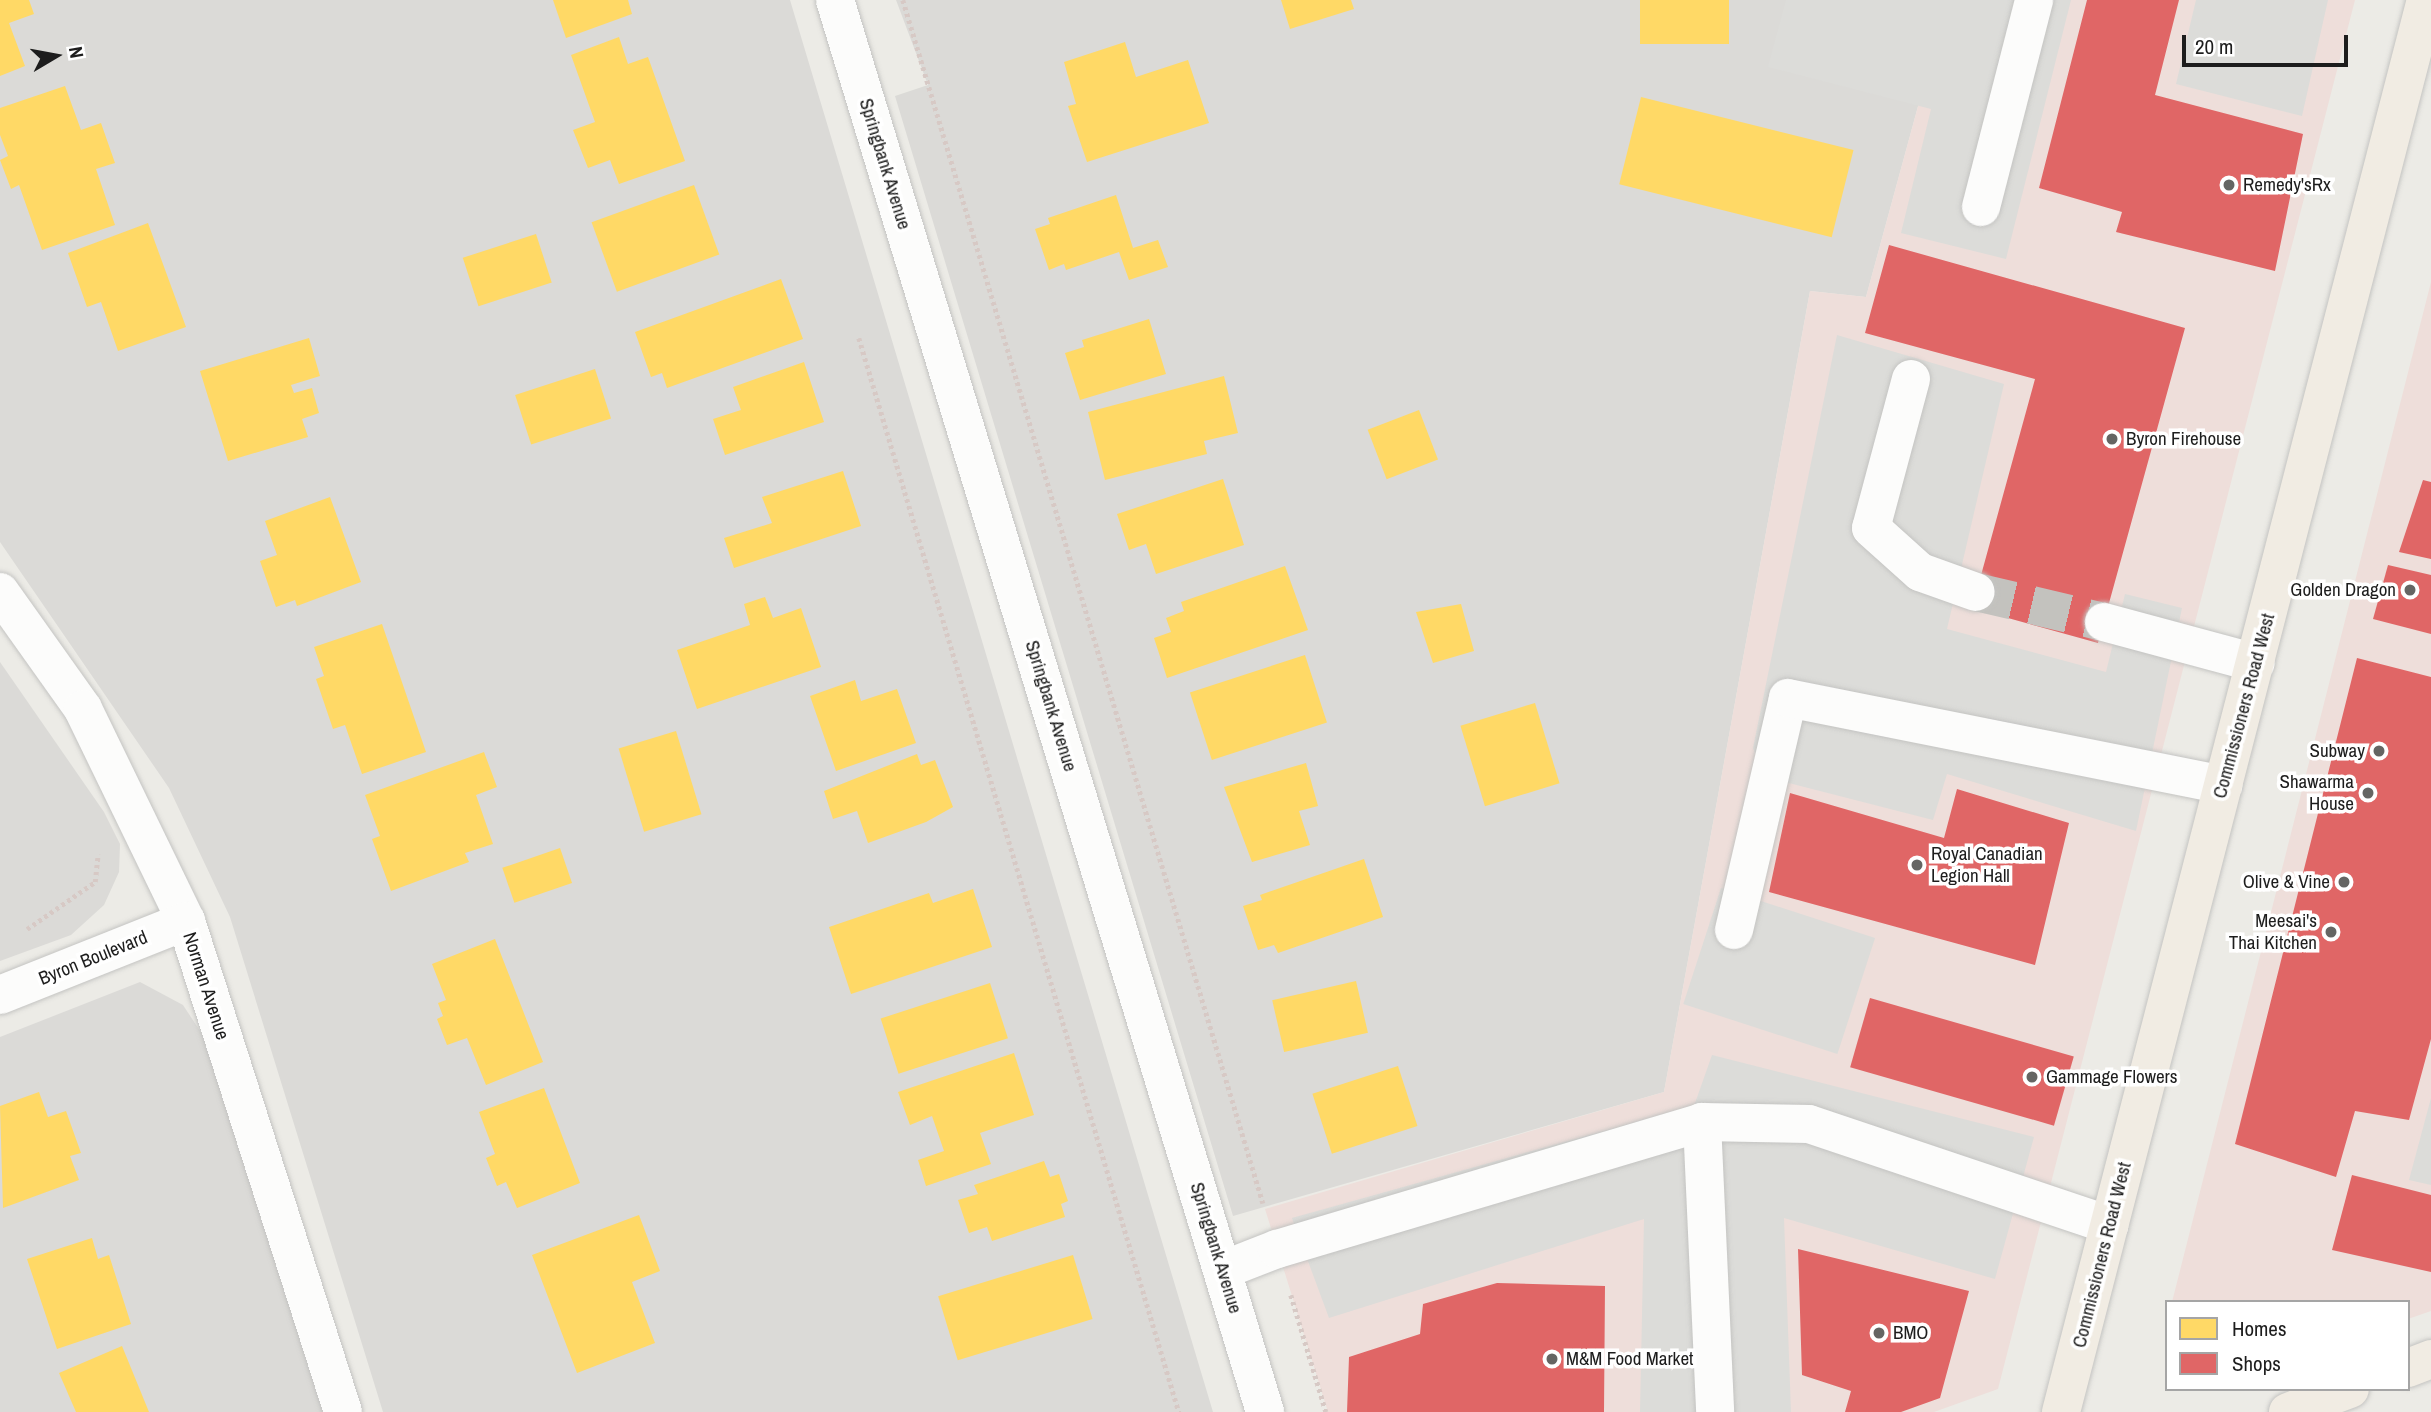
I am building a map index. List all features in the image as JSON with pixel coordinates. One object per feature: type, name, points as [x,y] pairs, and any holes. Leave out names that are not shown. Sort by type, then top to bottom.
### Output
[{"type":"main road","name":"Commissioners Road West","points":[[2061,1412],[2426,0]]},
{"type":"main road","points":[[2410,1367],[2431,1359]]},
{"type":"main road","points":[[2288,1412],[2345,1391]]},
{"type":"street","name":"Springbank Avenue","points":[[835,0],[1265,1412]]},
{"type":"street","points":[[1981,207],[2034,0]]},
{"type":"street","points":[[1911,379],[1871,528],[1920,572],[1976,592]]},
{"type":"street","name":"Norman Avenue","points":[[0,592],[83,709],[186,921],[343,1412]]},
{"type":"street","points":[[2104,622],[2256,663]]},
{"type":"street","points":[[1734,930],[1788,698],[2223,785]]},
{"type":"street","name":"Byron Boulevard","points":[[0,995],[186,921]]},
{"type":"street","points":[[1223,1270],[1278,1249],[1702,1122],[1809,1124],[2109,1226]]},
{"type":"street","points":[[1702,1122],[1715,1412]]},
{"type":"path","points":[[903,0],[1326,1412]]},
{"type":"path","points":[[859,338],[1179,1412]]},
{"type":"path","points":[[17,936],[94,882],[100,842]]},
{"type":"shaded area","points":[[0,0],[790,0],[1213,1412],[383,1412],[230,917],[169,788],[0,542]]},
{"type":"shaded area","points":[[896,0],[1947,0],[1866,297],[1810,291],[1664,1092],[1233,1216],[895,96],[928,85]]},
{"type":"shaded area","points":[[1786,0],[2071,0],[2006,259],[1901,233],[1931,109],[1768,67]]},
{"type":"shaded area","points":[[1947,0],[2355,0],[1998,1389],[1934,1412],[1328,1412],[1265,1209],[1664,1092],[1810,291],[1866,297]]},
{"type":"shaded area","points":[[2196,0],[2328,0],[2302,116],[2176,84]]},
{"type":"shaded area","points":[[2431,282],[2431,1311],[2410,1318],[2410,1300],[2173,1300]]},
{"type":"shaded area","points":[[1837,335],[2004,384],[1947,629],[2106,672],[2125,594],[2182,608],[2136,831],[1947,774],[1933,820],[1765,777],[1753,748]]},
{"type":"shaded area","points":[[0,662],[104,812],[120,844],[119,872],[104,905],[71,935],[0,961]]},
{"type":"shaded area","points":[[1721,888],[1875,938],[1837,1054],[1683,1004]]},
{"type":"shaded area","points":[[140,982],[183,1005],[204,1037],[323,1412],[0,1412],[0,1037]]},
{"type":"shaded area","points":[[1712,1055],[2034,1137],[1995,1279],[1784,1218],[1791,1412],[1640,1412],[1644,1219],[1329,1318],[1292,1218],[1694,1106]]},
{"type":"shaded area","points":[[2431,1098],[2431,1185],[2409,1180]]},
{"type":"building: Homes","points":[[0,0],[29,0],[34,14],[9,23],[25,66],[0,76]]},
{"type":"building: Homes","points":[[553,0],[628,0],[632,14],[566,38]]},
{"type":"building: Homes","points":[[1281,0],[1351,0],[1354,9],[1290,29]]},
{"type":"building: Homes","points":[[1640,0],[1729,0],[1729,44],[1640,44]]},
{"type":"building: Homes","points":[[619,37],[628,64],[648,57],[685,161],[619,184],[610,160],[588,168],[573,130],[595,122],[571,55]]},
{"type":"building: Homes","points":[[1125,42],[1136,77],[1188,60],[1209,123],[1087,162],[1068,106],[1076,104],[1064,62]]},
{"type":"building: Homes","points":[[65,86],[81,130],[101,123],[115,163],[96,169],[115,225],[42,250],[19,185],[11,189],[0,160],[8,156],[0,135],[0,108]]},
{"type":"building: Homes","points":[[1641,97],[1853,150],[1832,237],[1619,184]]},
{"type":"building: Homes","points":[[694,185],[719,255],[617,292],[592,222]]},
{"type":"building: Homes","points":[[1116,195],[1133,248],[1158,240],[1168,267],[1129,280],[1119,252],[1066,270],[1064,264],[1049,270],[1035,229],[1050,224],[1048,218]]},
{"type":"building: Homes","points":[[148,223],[186,327],[118,351],[101,302],[87,307],[68,253]]},
{"type":"building: Homes","points":[[536,234],[552,283],[479,306],[463,258]]},
{"type":"building: Homes","points":[[781,279],[803,339],[667,388],[662,373],[651,377],[635,332]]},
{"type":"building: Homes","points":[[1149,319],[1166,374],[1080,400],[1065,353],[1084,347],[1082,340]]},
{"type":"building: Homes","points":[[309,338],[320,376],[291,385],[294,393],[312,388],[319,413],[302,419],[308,437],[228,461],[200,371]]},
{"type":"building: Homes","points":[[804,362],[824,422],[725,455],[713,419],[741,410],[733,387]]},
{"type":"building: Homes","points":[[595,369],[611,418],[531,444],[515,395]]},
{"type":"building: Homes","points":[[1224,376],[1238,433],[1204,441],[1207,454],[1105,480],[1088,412]]},
{"type":"building: Homes","points":[[1419,410],[1438,459],[1387,479],[1368,430]]},
{"type":"building: Homes","points":[[843,471],[861,526],[734,568],[724,538],[772,523],[762,497]]},
{"type":"building: Homes","points":[[1223,479],[1244,545],[1156,574],[1146,544],[1129,550],[1117,514]]},
{"type":"building: Homes","points":[[330,497],[361,582],[297,606],[295,600],[276,607],[260,561],[277,555],[265,521]]},
{"type":"building: Homes","points":[[1285,566],[1308,630],[1167,678],[1154,638],[1171,632],[1166,618],[1184,611],[1181,602]]},
{"type":"building: Homes","points":[[765,597],[773,618],[801,608],[821,667],[697,709],[677,650],[750,625],[744,604]]},
{"type":"building: Homes","points":[[1461,604],[1474,651],[1433,663],[1416,612]]},
{"type":"building: Homes","points":[[382,624],[426,752],[362,774],[345,725],[333,729],[316,679],[324,676],[314,647]]},
{"type":"building: Homes","points":[[1305,655],[1327,723],[1212,760],[1190,692]]},
{"type":"building: Homes","points":[[855,680],[861,701],[897,689],[916,743],[836,771],[810,696]]},
{"type":"building: Homes","points":[[1535,703],[1560,783],[1485,806],[1460,726]]},
{"type":"building: Homes","points":[[676,731],[701,814],[644,832],[619,749]]},
{"type":"building: Homes","points":[[484,752],[497,787],[476,795],[493,844],[465,853],[469,862],[391,891],[372,839],[380,836],[365,795]]},
{"type":"building: Homes","points":[[917,754],[921,765],[935,760],[953,807],[926,822],[868,843],[857,811],[833,819],[824,791]]},
{"type":"building: Homes","points":[[1306,763],[1318,806],[1299,811],[1310,845],[1252,862],[1224,787]]},
{"type":"building: Homes","points":[[560,848],[572,883],[514,903],[502,868]]},
{"type":"building: Homes","points":[[1364,859],[1383,917],[1278,953],[1274,945],[1258,950],[1243,906],[1262,900],[1260,895]]},
{"type":"building: Homes","points":[[973,889],[992,947],[851,994],[829,927],[929,893],[933,903]]},
{"type":"building: Homes","points":[[495,939],[543,1062],[486,1085],[467,1038],[447,1045],[437,1019],[443,1016],[438,1003],[446,1000],[432,964]]},
{"type":"building: Homes","points":[[1356,981],[1368,1033],[1284,1052],[1272,1000]]},
{"type":"building: Homes","points":[[990,983],[1008,1038],[899,1074],[881,1019]]},
{"type":"building: Homes","points":[[1014,1053],[1034,1115],[980,1133],[991,1164],[926,1186],[918,1160],[944,1151],[932,1116],[910,1125],[898,1092]]},
{"type":"building: Homes","points":[[1398,1066],[1417,1126],[1332,1154],[1312,1094]]},
{"type":"building: Homes","points":[[544,1088],[580,1183],[517,1208],[506,1182],[497,1186],[486,1158],[495,1154],[479,1112]]},
{"type":"building: Homes","points":[[39,1092],[48,1117],[66,1111],[81,1153],[70,1156],[79,1180],[3,1208],[0,1106]]},
{"type":"building: Homes","points":[[1044,1161],[1050,1177],[1059,1174],[1068,1201],[1061,1204],[1065,1217],[992,1241],[987,1227],[969,1233],[958,1200],[978,1194],[974,1185]]},
{"type":"building: Homes","points":[[639,1215],[660,1271],[632,1282],[655,1343],[577,1373],[532,1255]]},
{"type":"building: Homes","points":[[92,1238],[98,1259],[109,1255],[131,1324],[57,1349],[27,1259]]},
{"type":"building: Homes","points":[[1073,1255],[1093,1319],[958,1360],[938,1296]]},
{"type":"building: Homes","points":[[122,1346],[149,1412],[76,1412],[59,1373]]},
{"type":"building: Shops","points":[[2087,0],[2179,0],[2155,95],[2303,134],[2275,271],[2116,232],[2122,212],[2039,188]]},
{"type":"building: Shops","points":[[1889,245],[2185,328],[2098,643],[1972,608],[2035,379],[1865,333]]},
{"type":"building: Shops","points":[[2423,480],[2431,482],[2431,559],[2399,552]]},
{"type":"building: Shops","points":[[2388,565],[2431,575],[2431,634],[2373,619]]},
{"type":"building: Shops","points":[[2357,658],[2431,677],[2431,1039],[2409,1120],[2355,1111],[2336,1177],[2235,1144]]},
{"type":"building: Shops","name":"Royal Canadian Legion Hall","points":[[1957,789],[2069,823],[2035,965],[1769,892],[1790,793],[1944,838]]},
{"type":"building: Shops","points":[[1870,998],[2074,1056],[2054,1126],[1850,1067]]},
{"type":"building: Shops","points":[[2352,1175],[2431,1195],[2431,1272],[2332,1250]]},
{"type":"building: Shops","name":"BMO","points":[[1798,1249],[1969,1291],[1940,1398],[1901,1412],[1845,1412],[1851,1391],[1802,1375]]},
{"type":"building: Shops","points":[[1497,1283],[1605,1286],[1604,1412],[1347,1412],[1349,1357],[1420,1334],[1423,1304]]},
{"type":"tunnel","points":[[1976,592],[2104,622]]},
{"type":"place","name":"Remedy'sRx","points":[[2229,185]]},
{"type":"place","name":"Byron Firehouse","points":[[2112,439]]},
{"type":"place","name":"Golden Dragon","points":[[2410,590]]},
{"type":"place","name":"Subway","points":[[2379,751]]},
{"type":"place","name":"Shawarma House","points":[[2368,793]]},
{"type":"place","name":"Royal Canadian Legion Hall","points":[[1917,865]]},
{"type":"place","name":"Olive & Vine","points":[[2344,882]]},
{"type":"place","name":"Meesai's Thai Kitchen","points":[[2331,932]]},
{"type":"place","name":"Gammage Flowers","points":[[2032,1077]]},
{"type":"place","name":"BMO","points":[[1879,1333]]},
{"type":"place","name":"M&M Food Market","points":[[1552,1359]]}]
